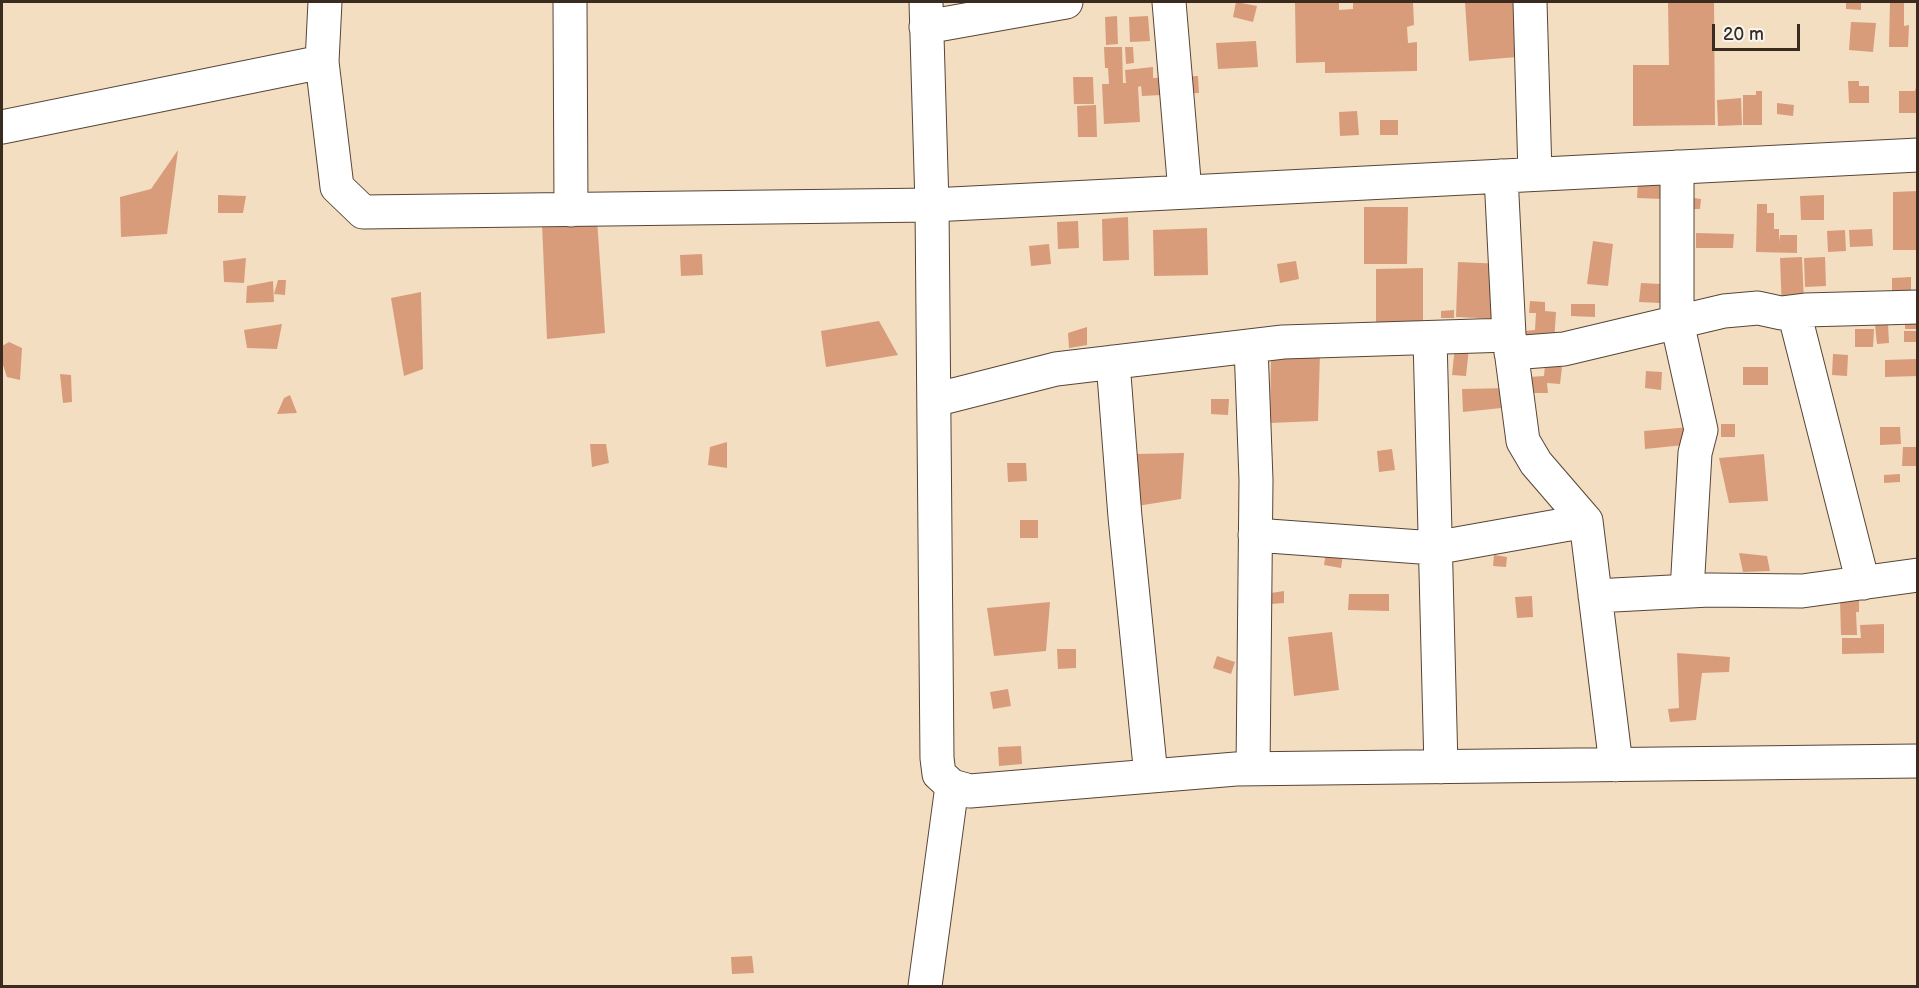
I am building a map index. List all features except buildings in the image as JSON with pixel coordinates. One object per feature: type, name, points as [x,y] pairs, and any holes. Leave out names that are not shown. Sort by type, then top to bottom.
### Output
[{"type":"street","points":[[325,2],[322,62],[338,187],[363,213],[932,205],[1917,155]]},
{"type":"street","points":[[570,2],[571,210]]},
{"type":"street","points":[[1066,2],[926,14],[932,205],[937,758],[939,774],[952,786],[970,791],[1253,769],[1917,761]]},
{"type":"street","points":[[1169,2],[1185,192]]},
{"type":"street","points":[[1530,2],[1535,174]]},
{"type":"street","points":[[2,127],[322,62]]},
{"type":"street","points":[[1677,167],[1677,322],[1701,430],[1695,453],[1687,591]]},
{"type":"street","points":[[1501,176],[1510,344],[1523,441],[1536,462],[1586,521],[1616,765]]},
{"type":"street","points":[[934,400],[1056,369],[1283,342],[1430,338],[1564,349],[1724,311],[1758,308],[1781,313],[1805,310],[1917,307]]},
{"type":"street","points":[[1794,312],[1863,583]]},
{"type":"street","points":[[1430,338],[1441,767]]},
{"type":"street","points":[[1251,346],[1255,535],[1253,769]]},
{"type":"street","points":[[1113,362],[1125,517],[1151,776]]},
{"type":"street","points":[[1255,535],[1434,548],[1586,521]]},
{"type":"street","points":[[1595,596],[1687,591],[1803,591],[1917,575]]},
{"type":"street","points":[[925,987],[952,786]]}]
